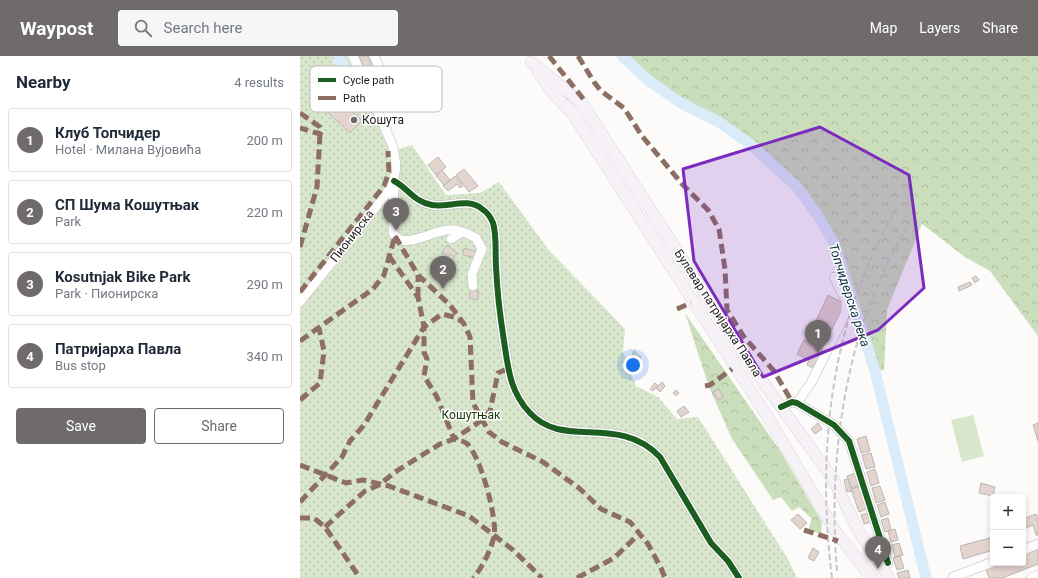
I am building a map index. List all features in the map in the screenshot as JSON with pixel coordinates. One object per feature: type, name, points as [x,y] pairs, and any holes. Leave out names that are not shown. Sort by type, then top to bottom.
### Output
[{"type":"main road","name":"Булевар патријарха Павла","points":[[529,59],[582,103],[750,364],[839,490],[859,532],[889,578]]},
{"type":"main road","name":"Булевар патријарха Павла","points":[[529,59],[553,93],[572,113],[769,419],[836,532],[872,578]]},
{"type":"street","name":"Пионирска","points":[[352,56],[357,66]]},
{"type":"street","points":[[374,56],[378,66]]},
{"type":"street","name":"Пионирска","points":[[300,302],[387,193],[394,181],[396,165],[392,144],[378,112]]},
{"type":"street","points":[[394,181],[393,232],[397,238],[406,241],[445,230],[462,232],[476,238],[481,246],[481,253],[472,274],[473,286]]},
{"type":"street","points":[[394,181],[413,197],[426,203],[436,205],[461,203],[474,205],[481,207],[489,217],[494,231],[498,298],[507,369],[512,387],[525,408],[540,423],[549,428],[579,432],[612,432],[634,438],[653,450],[660,457],[711,543],[723,554],[739,578]]},
{"type":"street","points":[[451,239],[462,232]]},
{"type":"street","points":[[797,402],[811,383],[846,312],[846,301],[834,277]]},
{"type":"street","points":[[781,407],[792,402],[797,402],[834,425],[849,441],[888,563]]},
{"type":"street","points":[[1026,549],[1038,544]]},
{"type":"street","points":[[953,578],[990,563]]},
{"type":"street","points":[[1031,578],[1038,575]]},
{"type":"highlighted area","points":[[820,127],[909,175],[924,288],[878,330],[763,377],[694,261],[683,169]]},
{"type":"green space","name":"Кошутњак","points":[[300,56],[347,56],[351,66],[310,66],[310,112],[372,112],[390,152],[412,145],[446,195],[480,193],[499,182],[548,249],[625,329],[623,352],[636,386],[658,397],[677,419],[698,417],[788,559],[797,578],[300,578]]},
{"type":"green space","points":[[622,56],[1038,56],[1038,336],[990,271],[965,257],[922,224],[887,310],[884,370],[875,371],[834,243],[816,213],[798,188],[750,144],[719,122],[681,103],[649,81]]},
{"type":"green space","points":[[685,313],[781,452],[822,522],[821,534],[808,530],[812,519],[799,507],[792,511],[781,497],[773,500],[732,439],[709,387]]},
{"type":"green space","points":[[973,415],[984,456],[962,462],[951,420]]},
{"type":"water","points":[[335,56],[344,56],[350,66],[339,66],[332,60]]},
{"type":"building","points":[[359,56],[368,56],[372,66],[364,66]]},
{"type":"building","points":[[328,112],[353,112],[362,121],[350,133]]},
{"type":"building","points":[[438,157],[446,167],[436,175],[428,165]]},
{"type":"building","points":[[464,169],[478,186],[469,192],[456,175]]},
{"type":"building","points":[[442,170],[450,180],[444,185],[436,176]]},
{"type":"building","points":[[455,176],[463,186],[460,188],[457,184],[448,191],[443,186]]},
{"type":"building","points":[[447,245],[457,253],[454,257],[450,254],[448,257],[442,252]]},
{"type":"building","points":[[464,248],[477,252],[475,258],[463,255]]},
{"type":"building","points":[[976,276],[979,280],[975,283],[972,278]]},
{"type":"building","points":[[970,282],[972,285],[959,291],[958,287]]},
{"type":"building","points":[[471,289],[479,292],[477,300],[469,298]]},
{"type":"building","points":[[828,295],[845,304],[831,331],[815,323]]},
{"type":"building","points":[[815,323],[831,331],[824,347],[807,338]]},
{"type":"building","points":[[804,340],[823,349],[813,368],[807,365],[809,360],[797,354]]},
{"type":"building","points":[[634,351],[641,357],[639,360],[632,355]]},
{"type":"building","points":[[662,382],[665,386],[660,392],[656,388]]},
{"type":"building","points":[[655,383],[658,386],[653,391],[650,389]]},
{"type":"building","points":[[719,389],[723,397],[718,400],[713,392]]},
{"type":"building","points":[[676,390],[679,393],[676,396],[673,393]]},
{"type":"building","points":[[684,406],[689,412],[681,417],[677,411]]},
{"type":"building","points":[[818,423],[822,429],[815,434],[811,429]]},
{"type":"building","points":[[1038,423],[1038,441],[1033,425]]},
{"type":"building","points":[[866,436],[870,451],[861,453],[857,439]]},
{"type":"building","points":[[871,453],[875,467],[866,469],[862,455]]},
{"type":"building","points":[[875,469],[879,483],[871,486],[867,472]]},
{"type":"building","points":[[856,473],[860,485],[851,488],[847,476]]},
{"type":"building","points":[[848,479],[852,491],[847,492],[844,480]]},
{"type":"building","points":[[981,483],[995,487],[993,494],[990,494],[990,495],[979,493]]},
{"type":"building","points":[[860,486],[867,509],[859,512],[851,489]]},
{"type":"building","points":[[880,486],[885,500],[876,503],[872,488]]},
{"type":"building","points":[[885,502],[889,514],[881,517],[877,505]]},
{"type":"building","points":[[868,513],[871,522],[864,524],[861,515]]},
{"type":"building","points":[[798,514],[807,523],[800,529],[791,520]]},
{"type":"building","points":[[1036,514],[1038,518],[1038,535],[1036,535],[1033,525],[1026,528],[1026,518]]},
{"type":"building","points":[[888,518],[891,530],[885,532],[881,520]]},
{"type":"building","points":[[895,529],[898,540],[891,542],[888,531]]},
{"type":"building","points":[[990,538],[990,551],[963,559],[960,546]]},
{"type":"building","points":[[899,543],[903,555],[895,557],[892,545]]},
{"type":"building","points":[[813,548],[819,552],[814,561],[808,558]]},
{"type":"building","points":[[1038,548],[1038,564],[1002,578],[989,578],[986,569],[994,566],[1026,566],[1026,553]]},
{"type":"building","points":[[900,556],[904,568],[897,570],[893,558]]},
{"type":"building","points":[[908,570],[910,578],[899,578],[897,573]]},
{"type":"waterway","name":"Топчидерска река","points":[[622,56],[649,81],[681,103],[719,122],[750,144],[798,188],[816,213],[834,243],[875,371],[926,578]]},
{"type":"railway","points":[[832,578],[826,505],[826,468],[832,395],[839,358],[859,288],[876,248],[896,209]]},
{"type":"railway","points":[[837,571],[835,536],[836,465],[845,394],[862,326],[874,293],[909,222]]},
{"type":"marked path","points":[[549,56],[585,101]]},
{"type":"marked path","points":[[578,56],[601,91],[624,108],[642,136],[683,185],[708,210],[719,229],[725,269],[727,310],[744,337],[774,371],[792,402]]},
{"type":"marked path","points":[[300,113],[320,127],[322,131],[320,134],[300,128]]},
{"type":"marked path","points":[[300,247],[317,187],[320,134]]},
{"type":"marked path","points":[[300,292],[384,186],[389,172],[388,151]]},
{"type":"marked path","points":[[395,236],[418,275],[450,305],[464,324],[470,337],[473,403],[489,432],[502,442],[543,462],[579,488],[601,509],[630,522],[648,544],[665,578]]},
{"type":"marked path","points":[[300,341],[373,289],[384,275],[395,236]]},
{"type":"marked path","points":[[389,256],[418,297],[424,327],[424,352],[427,359],[424,376],[437,397],[454,439],[482,420],[490,411],[498,373],[507,369]]},
{"type":"marked path","points":[[418,275],[418,297]]},
{"type":"marked path","points":[[677,309],[691,303]]},
{"type":"marked path","points":[[300,502],[342,457],[350,441],[364,425],[424,327],[442,314],[454,317],[461,321]]},
{"type":"marked path","points":[[300,400],[320,383],[324,351],[319,328]]},
{"type":"marked path","points":[[705,386],[710,385],[732,369]]},
{"type":"marked path","points":[[325,527],[365,491],[379,485],[395,472],[440,444],[454,439],[462,441],[471,449],[482,473],[491,502],[495,528],[494,537],[488,553],[483,564],[473,578]]},
{"type":"marked path","points":[[300,465],[346,483],[363,480],[389,486],[469,516],[513,550],[542,578]]},
{"type":"marked path","points":[[300,518],[314,518],[325,527],[360,578]]},
{"type":"marked path","points":[[804,530],[838,541]]},
{"type":"marked path","points":[[577,578],[614,558],[639,534]]},
{"type":"cycle path","points":[[394,181],[420,201],[438,206],[464,203],[471,204],[484,210],[491,219],[495,233],[498,294],[509,370],[514,388],[523,405],[530,413],[544,424],[559,429],[575,432],[609,433],[627,437],[644,444],[660,457],[711,543],[728,561],[739,578]]},
{"type":"cycle path","points":[[781,407],[792,402],[797,403],[834,425],[849,441],[888,563]]},
{"type":"place","name":"Кошута","points":[[354,120]]},
{"type":"place","name":"Kosutnjak Bike Park","points":[[396,231]]},
{"type":"place","name":"СП Шума Кошутњак","points":[[443,289]]},
{"type":"place","name":"Клуб Топчидер","points":[[818,353]]},
{"type":"place","name":"Патријарха Павла","points":[[878,569]]}]
